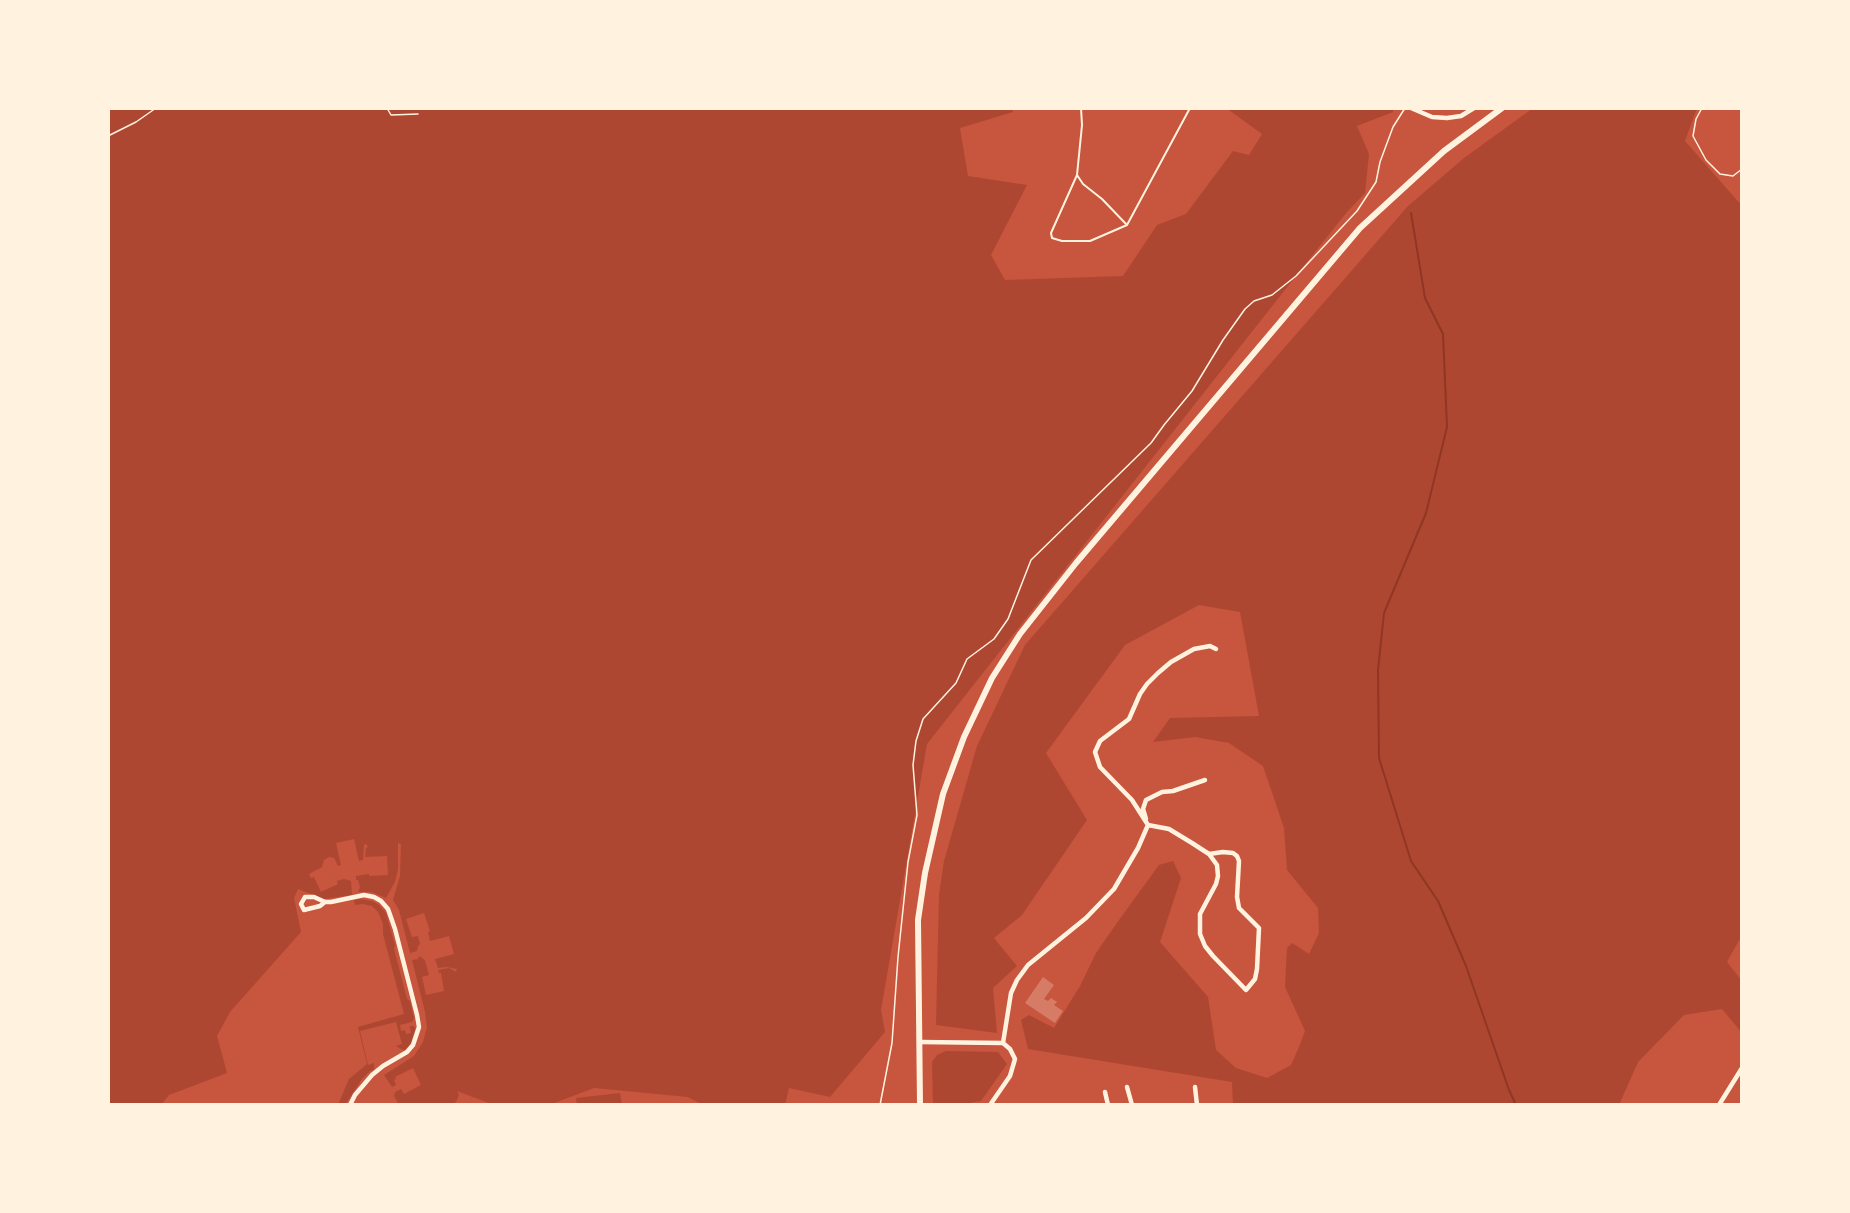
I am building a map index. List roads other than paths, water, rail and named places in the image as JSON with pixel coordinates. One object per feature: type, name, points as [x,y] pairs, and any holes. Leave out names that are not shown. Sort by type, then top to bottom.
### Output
[{"type":"main road","points":[[920,1105],[918,920],[925,873],[943,794],[964,737],[992,678],[1020,634],[1076,563],[1360,228],[1444,151],[1502,108]]},
{"type":"street","points":[[1411,108],[1432,117],[1447,118],[1461,116],[1474,108]]},
{"type":"street","points":[[1209,854],[1223,852],[1237,856],[1239,861],[1237,897],[1239,908],[1259,928],[1255,979],[1250,988],[1246,990],[1213,956],[1205,946],[1200,934],[1200,914],[1212,894],[1218,876],[1217,865],[1209,854],[1169,829],[1148,825],[1132,800],[1100,767],[1095,752],[1100,741],[1129,719],[1140,694],[1158,673],[1171,662],[1194,649],[1210,646],[1216,649]]},
{"type":"street","points":[[1003,1043],[1011,993],[1017,980],[1028,965],[1086,918],[1113,890],[1138,848],[1148,825],[1143,809],[1146,800],[1162,792],[1173,791],[1205,780]]},
{"type":"street","points":[[325,902],[320,906],[304,910],[301,904],[305,897],[331,902],[364,895],[381,901],[388,909],[417,1015],[418,1027],[413,1045],[407,1052],[372,1075],[355,1095],[350,1105]]},
{"type":"street","points":[[920,1042],[1003,1043],[1010,1049],[1015,1059],[1010,1076],[990,1105]]},
{"type":"street","points":[[1719,1105],[1742,1068]]},
{"type":"street","points":[[1127,1087],[1132,1105]]},
{"type":"street","points":[[1195,1087],[1197,1105]]},
{"type":"street","points":[[1105,1092],[1108,1105]]},
{"type":"lane","points":[[1081,108],[1082,125],[1077,175],[1051,233],[1052,238],[1062,242],[1090,240],[1127,225],[1190,108]]},
{"type":"lane","points":[[1077,175],[1083,184],[1102,199],[1127,225]]},
{"type":"waterway","points":[[1411,213],[1425,298],[1443,334],[1447,427],[1426,513],[1384,613],[1378,670],[1379,758],[1411,861],[1438,901],[1466,966],[1516,1105]]}]
